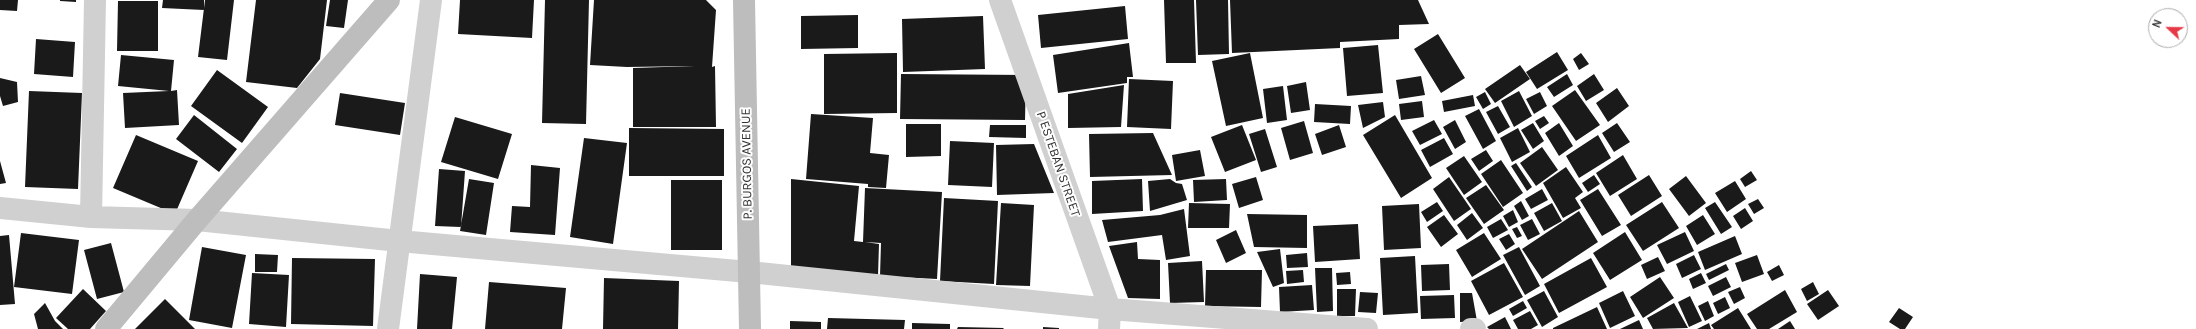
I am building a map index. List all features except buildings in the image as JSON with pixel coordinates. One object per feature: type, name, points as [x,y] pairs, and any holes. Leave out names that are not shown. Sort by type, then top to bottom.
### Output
[{"type":"street","points":[[91,217],[95,0]]},
{"type":"street","points":[[106,329],[197,220],[388,0]]},
{"type":"street","points":[[388,329],[431,0]]},
{"type":"street","name":"P. BURGOS AVENUE","points":[[744,0],[750,329]]},
{"type":"street","name":"P ESTEBAN STREET","points":[[1000,0],[1109,319]]},
{"type":"street","points":[[0,208],[91,217],[197,220],[399,241],[749,272],[1109,319],[1367,329]]}]
